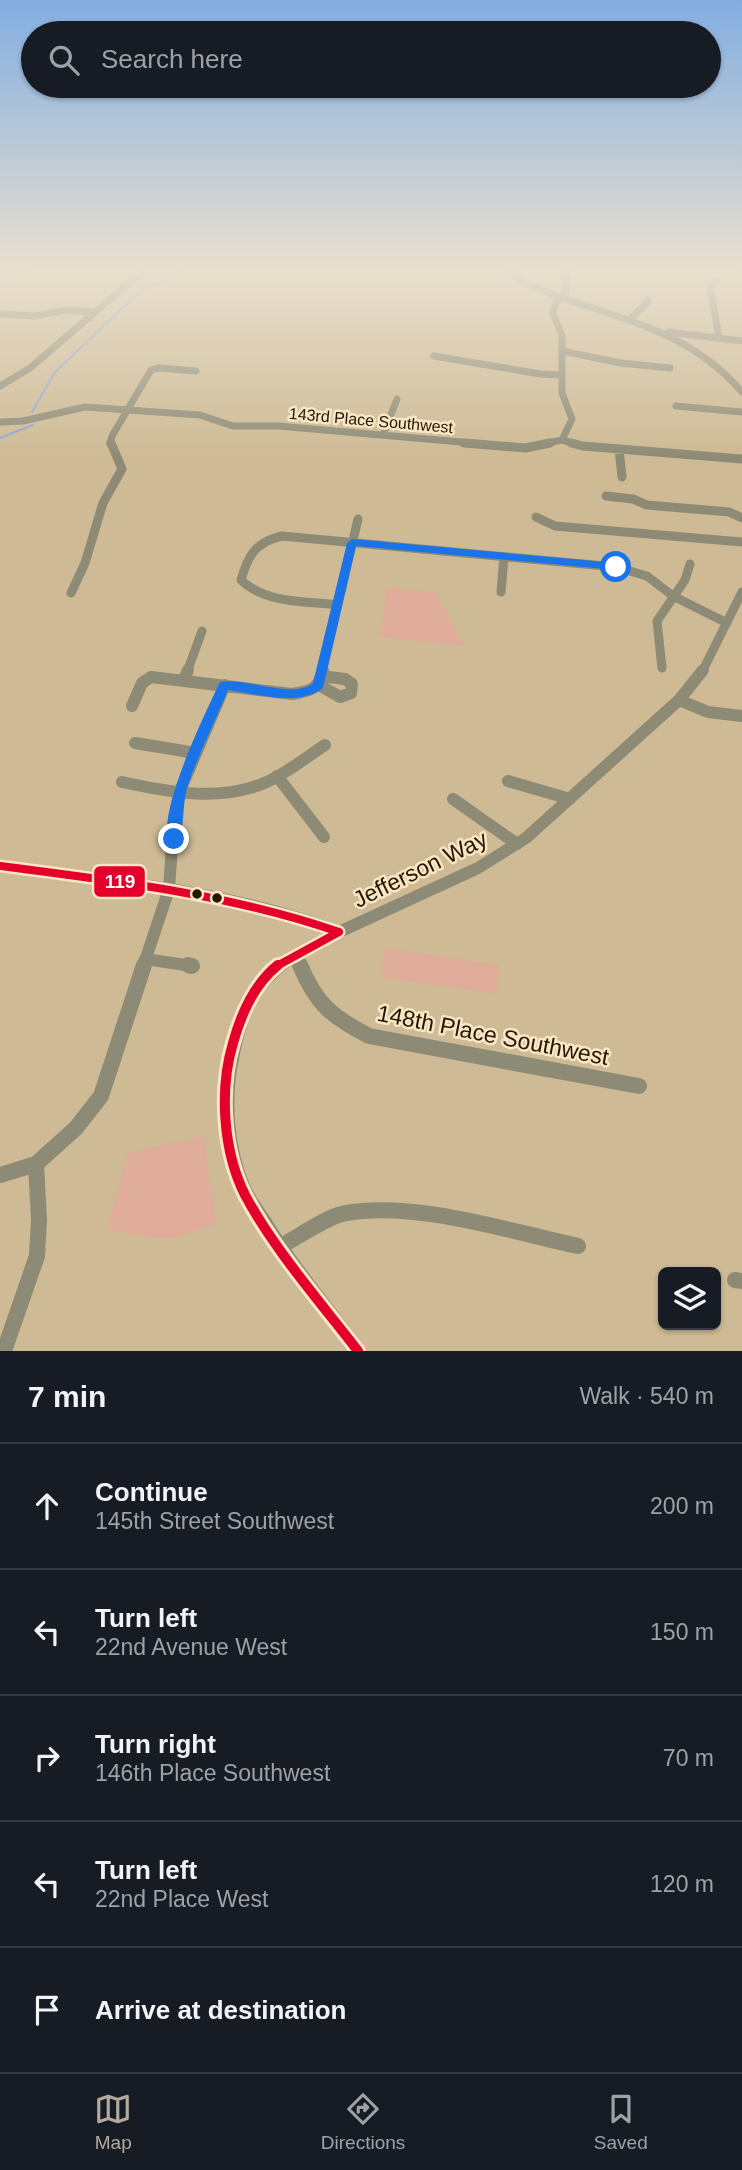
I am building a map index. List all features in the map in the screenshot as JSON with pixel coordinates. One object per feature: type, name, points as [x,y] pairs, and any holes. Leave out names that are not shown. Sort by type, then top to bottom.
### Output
[{"type":"street","points":[[0,386],[30,368],[72,332]]},
{"type":"street","points":[[560,332],[563,403],[572,419],[562,440]]},
{"type":"street","points":[[665,332],[720,369],[742,392]]},
{"type":"street","points":[[671,332],[742,341]]},
{"type":"street","points":[[718,332],[719,338]]},
{"type":"street","points":[[562,351],[621,363],[670,368]]},
{"type":"street","points":[[435,356],[561,375]]},
{"type":"street","points":[[71,593],[79,581],[101,507],[118,482],[122,469],[110,445],[127,409],[150,370],[159,368],[196,371]]},
{"type":"street","points":[[383,435],[397,399]]},
{"type":"street","points":[[676,406],[742,412]]},
{"type":"street","name":"143rd Place Southwest","points":[[0,422],[23,421],[68,408],[127,409],[200,415],[233,426],[278,426],[525,447],[562,440],[583,446],[742,459]]},
{"type":"street","points":[[619,449],[622,477]]},
{"type":"street","points":[[606,496],[633,499],[647,505],[729,512],[742,517]]},
{"type":"street","points":[[536,517],[555,526],[742,542]]},
{"type":"street","points":[[132,706],[145,678],[161,677],[292,694],[317,684],[358,519]]},
{"type":"street","points":[[338,605],[262,595],[249,590],[241,580],[246,561],[254,547],[265,539],[282,536],[616,567],[647,576],[673,596],[727,623]]},
{"type":"street","points":[[501,592],[504,556]]},
{"type":"street","points":[[662,668],[657,621],[666,614],[673,596],[685,585],[690,564]]},
{"type":"street","name":"Jefferson Way","points":[[358,1351],[279,1247],[243,1189],[228,1136],[225,1083],[235,1037],[248,999],[267,975],[296,955],[339,932],[478,869],[517,844],[679,700],[702,671],[742,592]]},
{"type":"street","points":[[184,680],[202,631]]},
{"type":"street","points":[[0,1175],[36,1164],[76,1128],[101,1096],[169,889],[174,859],[175,811],[180,794],[225,685]]},
{"type":"street","points":[[679,700],[708,712],[742,716]]},
{"type":"street","points":[[135,743],[196,753]]},
{"type":"street","points":[[122,782],[180,794],[232,792],[251,788],[277,776],[325,745]]},
{"type":"street","points":[[277,776],[324,836]]},
{"type":"street","points":[[508,781],[570,799]]},
{"type":"street","points":[[453,799],[517,844]]},
{"type":"street","points":[[0,866],[169,889],[274,909],[306,918],[339,932]]},
{"type":"street","name":"148th Place Southwest","points":[[296,955],[313,997],[329,1015],[369,1036],[639,1086]]},
{"type":"street","points":[[145,959],[192,966]]},
{"type":"street","points":[[4,1351],[37,1256],[39,1220],[36,1164]]},
{"type":"street","points":[[279,1247],[342,1213],[382,1211],[421,1213],[578,1246]]},
{"type":"shaded area","points":[[388,587],[435,592],[464,646],[379,637]]},
{"type":"shaded area","points":[[385,948],[499,965],[497,994],[381,977]]},
{"type":"shaded area","points":[[203,1136],[216,1224],[169,1239],[107,1230],[128,1153]]},
{"type":"waterway","points":[[32,412],[55,372],[97,332]]},
{"type":"waterway","points":[[0,438],[33,425]]},
{"type":"transit line","name":"119","points":[[0,866],[214,897],[256,906],[339,932]]},
{"type":"transit line","name":"119","points":[[339,932],[282,962],[266,976],[250,998],[230,1051],[225,1108],[234,1164],[246,1197],[295,1268],[358,1351]]},
{"type":"route","points":[[174,839],[175,811],[182,786],[225,685],[292,694],[312,691],[319,685],[352,543],[616,567]]}]
